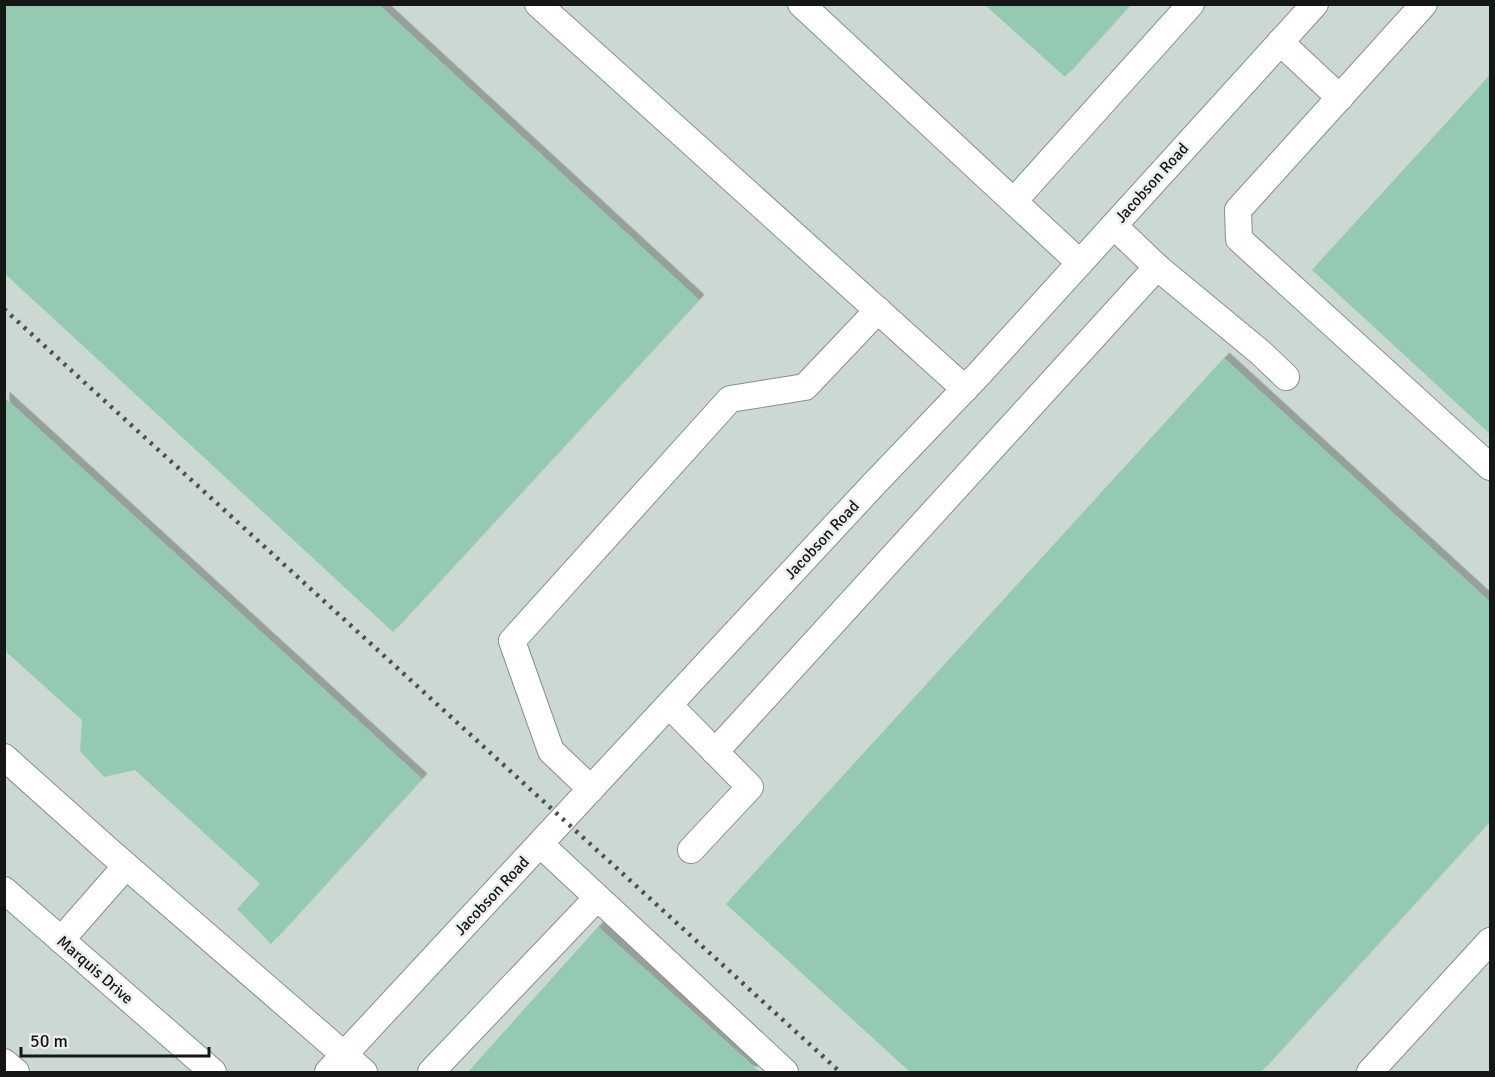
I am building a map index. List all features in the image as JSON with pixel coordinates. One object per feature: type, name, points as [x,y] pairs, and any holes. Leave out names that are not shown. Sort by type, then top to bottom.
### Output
[{"type":"street","points":[[538,4],[965,389]]},
{"type":"street","points":[[801,4],[1080,262]]},
{"type":"street","points":[[1014,201],[1191,4]]},
{"type":"street","name":"Jacobson Road","points":[[336,1063],[965,389],[1315,4]]},
{"type":"street","points":[[1425,4],[1238,210],[1239,239],[1491,467]]},
{"type":"street","points":[[1280,42],[1340,98]]},
{"type":"street","points":[[1114,226],[1157,267],[1261,353],[1286,377]]},
{"type":"street","points":[[715,752],[1157,267]]},
{"type":"street","points":[[591,789],[551,751],[512,641],[730,399],[805,387],[878,310]]},
{"type":"street","points":[[669,705],[750,787],[692,850]]},
{"type":"street","points":[[4,757],[126,866],[336,1063],[364,1072]]},
{"type":"street","points":[[540,844],[785,1072]]},
{"type":"street","points":[[62,940],[126,866]]},
{"type":"street","name":"Marquis Drive","points":[[4,890],[213,1072]]},
{"type":"street","points":[[431,1072],[597,898]]},
{"type":"street","points":[[1370,1072],[1491,941]]},
{"type":"street","points":[[4,1062],[16,1072]]},
{"type":"shaded area","points":[[5,5],[1490,5],[1490,1072],[5,1072]]},
{"type":"building","points":[[8,4],[378,4],[699,300],[393,632],[4,273],[4,8]]},
{"type":"building","points":[[984,4],[1131,4],[1065,77]]},
{"type":"building","points":[[1490,75],[1490,434],[1312,270]]},
{"type":"building","points":[[1224,358],[1490,602],[1490,821],[1261,1072],[910,1072],[726,904]]},
{"type":"building","points":[[4,397],[422,779],[271,944],[237,909],[260,884],[135,770],[104,777],[80,751],[82,720],[4,650]]},
{"type":"building","points":[[598,927],[760,1072],[468,1072]]},
{"type":"railway","points":[[4,309],[840,1072]]}]
